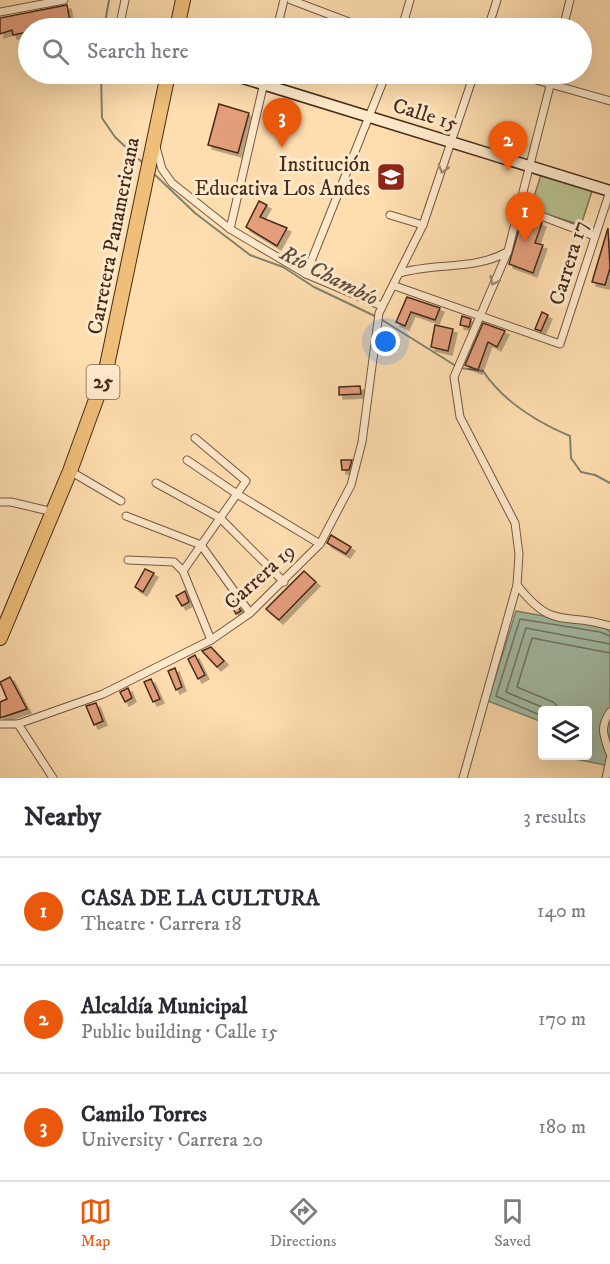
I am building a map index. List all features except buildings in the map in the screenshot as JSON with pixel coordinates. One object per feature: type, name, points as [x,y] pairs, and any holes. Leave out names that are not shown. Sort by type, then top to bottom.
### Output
[{"type":"highway","points":[[179,18],[183,0]]},
{"type":"highway","name":"Carretera Panamericana","points":[[0,638],[70,471],[105,375],[148,179],[166,84]]},
{"type":"main road","name":"Calle 15","points":[[278,84],[370,118],[610,191]]},
{"type":"street","points":[[0,12],[64,0]]},
{"type":"street","points":[[121,18],[125,0]]},
{"type":"street","points":[[280,18],[284,0]]},
{"type":"street","points":[[291,0],[339,18]]},
{"type":"street","points":[[405,18],[410,0]]},
{"type":"street","points":[[491,18],[497,0]]},
{"type":"street","points":[[566,18],[570,0]]},
{"type":"street","points":[[230,229],[264,84]]},
{"type":"street","points":[[306,274],[383,84]]},
{"type":"street","points":[[154,142],[162,169],[172,183],[230,229],[306,274],[381,310],[395,286],[423,225],[471,84]]},
{"type":"street","points":[[463,778],[517,585],[519,554],[515,523],[460,417],[454,377],[508,251],[550,84]]},
{"type":"street","points":[[553,84],[610,101]]},
{"type":"street","name":"Carrera 17","points":[[479,315],[560,344],[610,191]]},
{"type":"street","points":[[520,208],[594,236]]},
{"type":"street","points":[[390,215],[423,225]]},
{"type":"street","points":[[400,273],[420,267],[467,265],[491,261],[508,251]]},
{"type":"street","points":[[395,286],[479,315]]},
{"type":"street","name":"Carrera 19","points":[[0,724],[18,724],[103,694],[211,640],[250,613],[320,544],[351,485],[362,442],[381,310]]},
{"type":"street","points":[[183,571],[246,481],[195,438]]},
{"type":"street","points":[[186,460],[320,544]]},
{"type":"street","points":[[70,471],[121,501]]},
{"type":"street","points":[[156,483],[220,518],[284,582]]},
{"type":"street","points":[[0,502],[11,502],[53,512]]},
{"type":"street","points":[[126,516],[201,545],[250,613]]},
{"type":"street","points":[[128,560],[174,562],[183,571],[211,640]]},
{"type":"street","points":[[517,585],[531,603],[548,616],[570,621],[592,621],[610,626]]},
{"type":"street","points":[[610,712],[603,721],[602,731],[610,754]]},
{"type":"street","points":[[18,724],[53,778]]},
{"type":"street","points":[[606,778],[610,759]]},
{"type":"shaded area","points":[[542,172],[594,185],[581,225],[530,209]]},
{"type":"water","points":[[516,611],[604,627],[610,632],[610,766],[580,760],[592,760],[592,706],[538,706],[538,720],[488,701]]},
{"type":"waterway","name":"Río Chambío","points":[[106,18],[109,0]]},
{"type":"waterway","name":"Río Chambío","points":[[101,84],[102,118],[115,137],[144,164]]},
{"type":"waterway","name":"Río Chambío","points":[[152,172],[195,213],[250,255],[283,267],[314,287],[379,318],[456,366]]},
{"type":"waterway","name":"Río Chambío","points":[[461,368],[483,371],[500,392],[522,410],[570,436],[571,458],[581,472],[595,475],[610,483]]},
{"type":"place","name":"Camilo Torres","points":[[282,148]]},
{"type":"place","name":"Alcaldía Municipal","points":[[508,171]]},
{"type":"place","name":"Institución Educativa Los Andes","points":[[391,177]]},
{"type":"place","name":"CASA DE LA CULTURA","points":[[525,242]]}]
